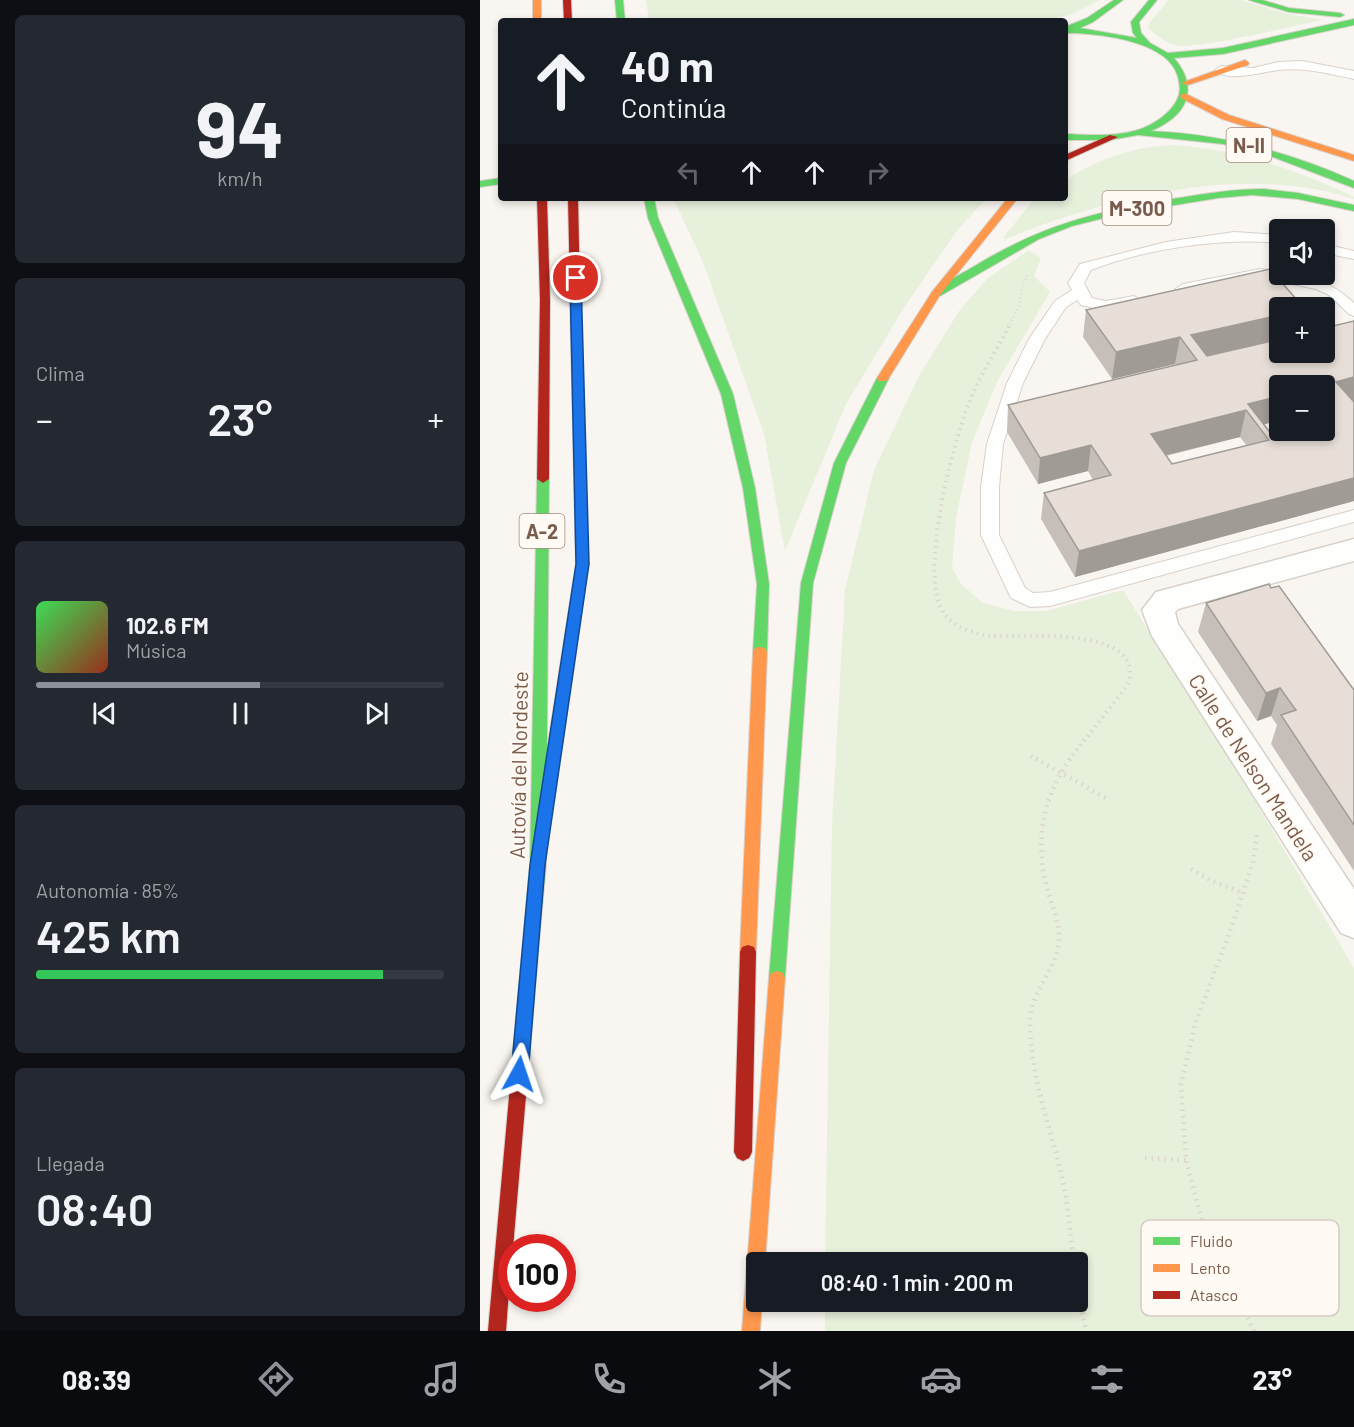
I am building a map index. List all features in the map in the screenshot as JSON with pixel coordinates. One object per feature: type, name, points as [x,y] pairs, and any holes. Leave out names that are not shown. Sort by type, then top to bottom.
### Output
[{"type":"main road","points":[[537,0],[537,18]]},
{"type":"main road","points":[[567,0],[568,18]]},
{"type":"main road","points":[[619,0],[621,18]]},
{"type":"main road","points":[[1068,29],[1090,20],[1119,0]]},
{"type":"main road","points":[[1147,45],[1137,33],[1135,22],[1154,0]]},
{"type":"main road","points":[[1252,0],[1289,10],[1354,15]]},
{"type":"main road","points":[[1166,56],[1223,51],[1354,22]]},
{"type":"main road","name":"N-II","points":[[1068,29],[1107,32],[1127,37],[1166,56],[1178,68],[1184,90],[1201,110],[1222,118],[1321,145],[1354,158]]},
{"type":"main road","points":[[1184,90],[1221,70],[1300,51]]},
{"type":"main road","name":"N-II","points":[[1138,133],[1163,122],[1176,109],[1184,90]]},
{"type":"main road","name":"N-II","points":[[1068,136],[1113,137],[1138,133],[1199,135],[1251,145],[1303,162],[1354,184]]},
{"type":"main road","points":[[1068,157],[1113,137]]},
{"type":"main road","points":[[480,171],[498,168]]},
{"type":"main road","points":[[480,184],[498,181]]},
{"type":"main road","name":"M-300","points":[[936,294],[1019,244],[1099,214],[1238,192],[1277,192],[1354,208]]},
{"type":"main road","name":"Autovía del Nordeste","points":[[496,1331],[538,865],[545,300],[542,201]]},
{"type":"main road","points":[[538,865],[582,564],[573,201]]},
{"type":"main road","points":[[650,201],[653,218],[727,394],[749,488],[763,584],[750,860],[743,1166]]},
{"type":"main road","name":"M-300","points":[[751,1331],[807,583],[840,463],[878,386],[936,294],[1011,201]]},
{"type":"main road","points":[[740,1331],[741,1284]]},
{"type":"street","name":"Calle de Nelson Mandela","points":[[1354,550],[1167,600],[1158,610],[1163,627],[1275,796],[1354,921]]},
{"type":"lane","points":[[1221,70],[1254,72],[1278,66],[1302,65],[1354,75]]},
{"type":"lane","points":[[1145,298],[1106,306],[1086,302],[1079,293],[1076,283],[1085,267],[1098,262],[1215,237],[1254,235],[1269,237]]},
{"type":"lane","points":[[1335,251],[1354,255]]},
{"type":"lane","points":[[1167,293],[1245,274],[1260,273],[1320,285],[1334,292],[1354,311]]},
{"type":"lane","points":[[1079,293],[1060,304],[1037,339],[1015,383],[995,444],[990,487],[990,536],[1018,593],[1030,600],[1050,599],[1354,516]]},
{"type":"path","points":[[1030,271],[1026,276],[1020,304],[1012,323],[991,357],[969,404],[953,452],[939,516],[934,585],[936,600],[942,613],[973,632],[991,636],[1064,635],[1091,639],[1113,648],[1126,659],[1131,675],[1125,690],[1078,746],[1044,811],[1045,880],[1055,909],[1060,935],[1058,959],[1031,1007],[1031,1038],[1070,1217],[1073,1252]]},
{"type":"path","points":[[1031,756],[1106,798]]},
{"type":"path","points":[[1202,1220],[1186,1160],[1181,1085],[1196,1024],[1253,862],[1260,810],[1275,796]]},
{"type":"path","points":[[1191,869],[1212,881],[1243,892]]},
{"type":"path","points":[[1145,1158],[1186,1160]]},
{"type":"path","points":[[1082,1312],[1086,1331]]},
{"type":"path","points":[[1247,1316],[1254,1331]]},
{"type":"green space","points":[[646,0],[1100,0],[1070,15],[1052,18],[649,18]]},
{"type":"green space","points":[[1168,0],[1240,0],[1288,14],[1322,20],[1223,41],[1186,46],[1175,45],[1148,28]]},
{"type":"green space","points":[[1157,146],[1196,147],[1265,162],[1310,178],[1354,197],[1354,199],[1313,189],[1269,184],[1224,185],[1178,190],[1133,198],[1088,210],[1006,239],[1003,238],[1033,201],[1068,201],[1068,178],[1116,155]]},
{"type":"green space","points":[[674,201],[984,201],[958,229],[905,306],[846,404],[785,551],[764,434],[703,262]]},
{"type":"green space","points":[[1029,250],[1041,258],[1034,276],[1050,292],[997,382],[972,442],[956,518],[952,568],[961,584],[983,603],[1014,611],[1046,611],[1123,590],[1260,809],[1354,968],[1354,1331],[825,1331],[825,1312],[1088,1312],[1088,1252],[825,1252],[832,825],[845,590],[874,470],[919,376],[959,311],[988,278]]},
{"type":"building","points":[[1269,269],[1269,285],[1284,285],[1294,297],[1269,297],[1269,317],[1191,335],[1207,356],[1269,342],[1269,363],[1335,363],[1335,325],[1354,321],[1354,377],[1336,382],[1354,402],[1354,478],[1079,551],[1044,493],[1111,475],[1091,445],[1040,458],[1008,405],[1197,360],[1180,337],[1116,352],[1086,310]],"holes":[[[1246,410],[1269,440],[1172,464],[1151,434]]]},
{"type":"building","points":[[1269,584],[1271,588],[1279,586],[1354,690],[1354,825],[1281,715],[1296,710],[1280,688],[1266,693],[1206,603]]},
{"type":"traffic: fast","points":[[619,0],[621,18]]},
{"type":"traffic: fast","points":[[1070,29],[1090,20],[1119,0]]},
{"type":"traffic: fast","points":[[1147,45],[1137,33],[1135,22],[1153,0]]},
{"type":"traffic: fast","points":[[1253,0],[1289,10],[1340,15]]},
{"type":"traffic: fast","points":[[1166,56],[1223,51],[1354,22]]},
{"type":"traffic: fast","points":[[1068,30],[1117,35],[1155,48],[1181,71],[1185,87],[1176,108],[1166,119],[1153,127],[1125,136],[1068,137]]},
{"type":"traffic: fast","points":[[1140,133],[1196,137],[1250,147],[1302,163],[1354,185]]},
{"type":"traffic: fast","points":[[480,184],[498,181]]},
{"type":"traffic: fast","points":[[936,294],[1035,237],[1069,224],[1120,211],[1218,195],[1252,192],[1298,196],[1354,208]]},
{"type":"traffic: fast","points":[[650,201],[653,218],[727,394],[749,488],[763,584],[760,652]]},
{"type":"traffic: fast","points":[[556,738],[582,564],[576,337]]},
{"type":"traffic: fast","points":[[777,978],[807,583],[840,463],[883,378]]},
{"type":"traffic: fast","points":[[532,930],[538,865],[543,479]]},
{"type":"traffic: slow","points":[[537,0],[537,18]]},
{"type":"traffic: slow","points":[[1185,83],[1245,63]]},
{"type":"traffic: slow","points":[[1184,96],[1225,117],[1291,136],[1354,158]]},
{"type":"traffic: slow","points":[[883,378],[936,294],[1011,201]]},
{"type":"traffic: slow","points":[[748,952],[760,652]]},
{"type":"traffic: slow","points":[[751,1331],[777,978]]},
{"type":"traffic: jam","points":[[567,0],[568,18]]},
{"type":"traffic: jam","points":[[1068,157],[1113,137]]},
{"type":"traffic: jam","points":[[542,201],[545,300],[543,479]]},
{"type":"traffic: jam","points":[[573,201],[576,337]]},
{"type":"traffic: jam","points":[[497,1331],[532,930]]},
{"type":"traffic: jam","points":[[743,1152],[748,952]]},
{"type":"route","points":[[519,1074],[538,865],[582,564],[576,278]]}]
